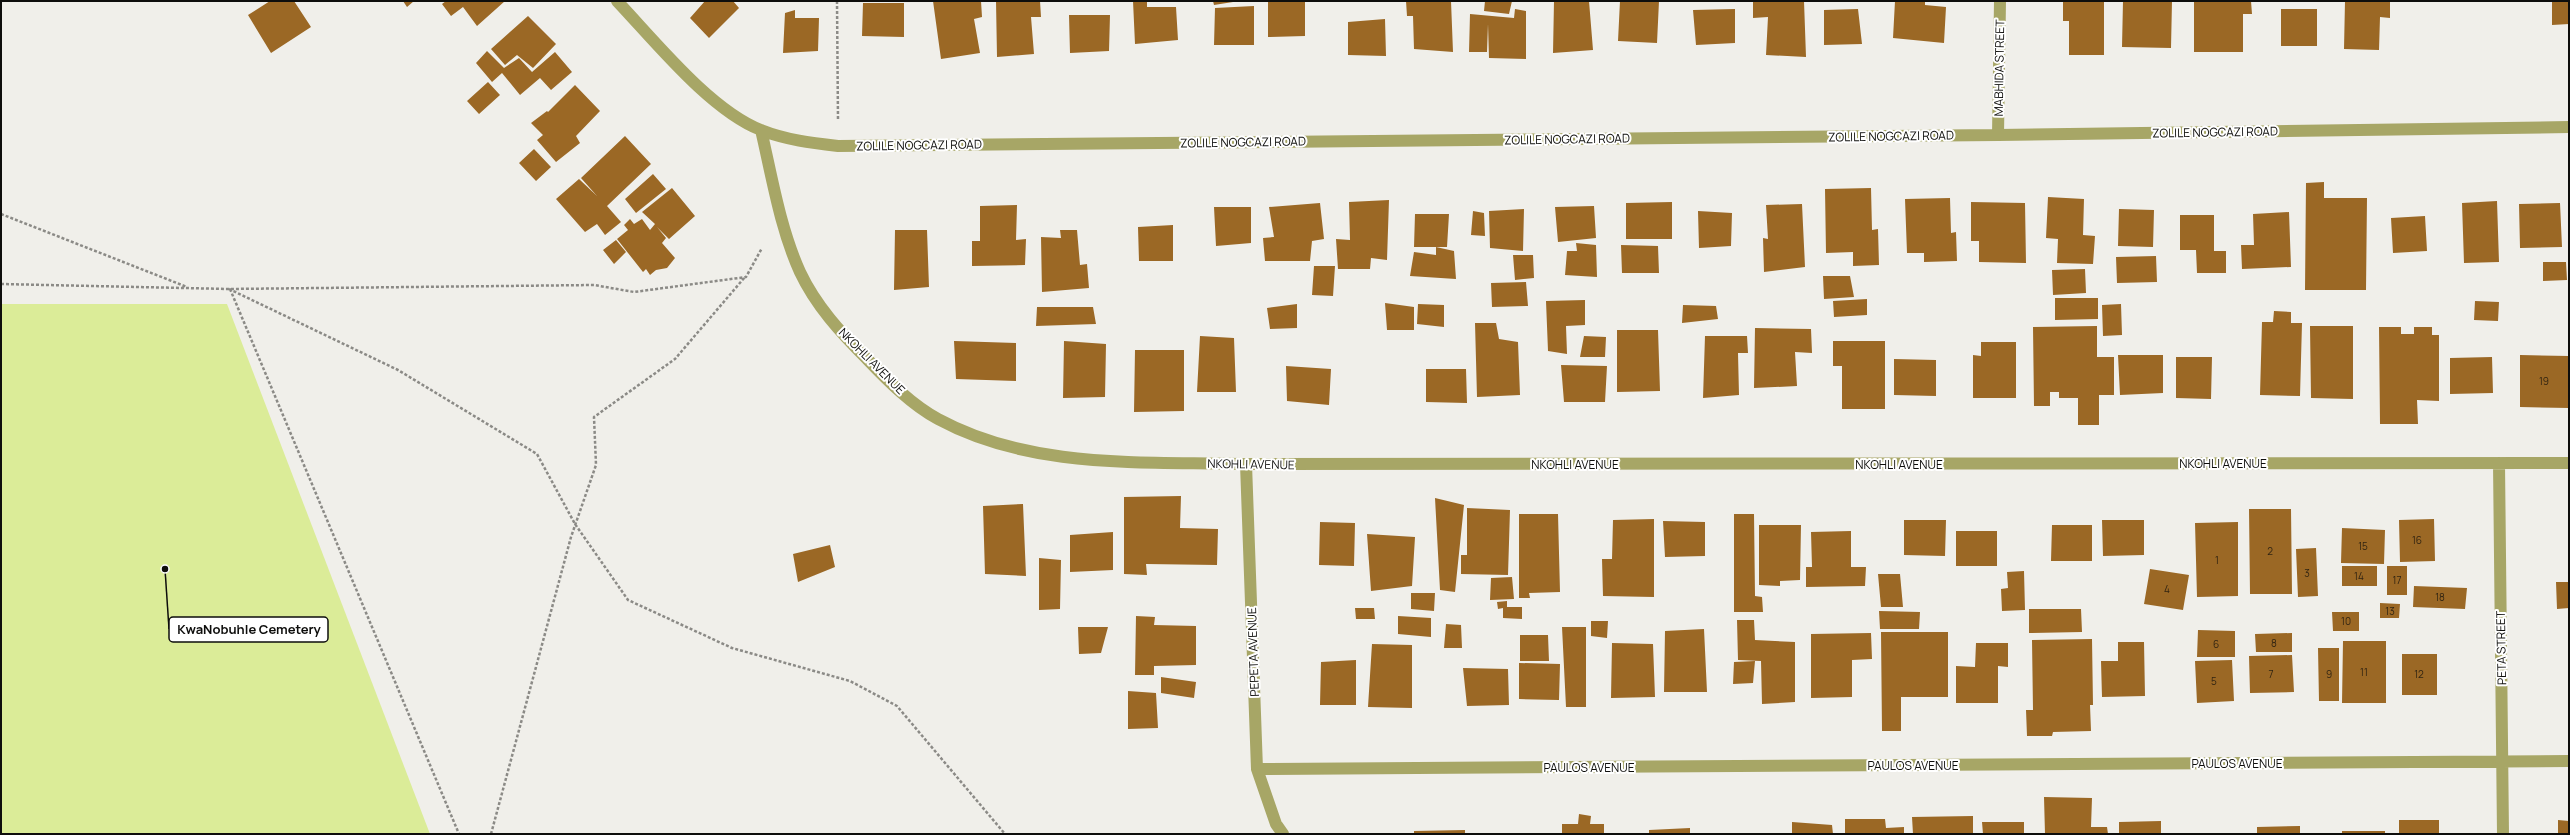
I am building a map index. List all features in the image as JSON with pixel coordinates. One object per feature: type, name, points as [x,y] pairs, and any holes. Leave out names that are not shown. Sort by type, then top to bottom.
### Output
[{"type":"street","name":"ZOLILE NOGCAZI ROAD","points":[[617,1],[698,85],[723,107],[761,130],[791,140],[838,146],[1998,135],[2569,127]]},
{"type":"street","name":"MABHIDA STREET","points":[[1998,135],[2000,1]]},
{"type":"street","name":"NKOHLI AVENUE","points":[[761,130],[781,214],[800,272],[819,305],[844,336],[894,386],[937,419],[981,438],[1025,452],[1081,459],[1246,464],[2569,463]]},
{"type":"street","name":"PETA STREET","points":[[2498,463],[2503,834]]},
{"type":"street","name":"PEPETA AVENUE","points":[[1246,464],[1257,769],[1276,824],[1283,834]]},
{"type":"street","name":"PAULOS AVENUE","points":[[1257,769],[2569,761]]},
{"type":"path","points":[[837,1],[838,146]]},
{"type":"path","points":[[1,214],[189,288]]},
{"type":"path","points":[[491,834],[575,524],[596,465],[594,417],[674,359],[746,277],[781,214]]},
{"type":"path","points":[[1,284],[229,289],[594,285],[634,292],[746,277]]},
{"type":"path","points":[[229,289],[398,370],[537,454],[575,524],[628,600],[732,648],[850,681],[897,706],[1005,834]]},
{"type":"path","points":[[229,289],[459,834]]},
{"type":"green space","points":[[1,304],[227,304],[430,834],[1,834]]},
{"type":"building","points":[[270,1],[294,1],[311,27],[271,53],[248,15]]},
{"type":"building","points":[[403,1],[414,1],[407,7]]},
{"type":"building","points":[[446,1],[505,1],[477,26],[463,7],[451,16],[442,4]]},
{"type":"building","points":[[705,1],[733,1],[739,8],[709,38],[690,18]]},
{"type":"building","points":[[933,1],[981,1],[982,17],[974,19],[980,53],[941,59]]},
{"type":"building","points":[[996,1],[1040,1],[1041,17],[1031,17],[1034,54],[997,57]]},
{"type":"building","points":[[1133,1],[1147,1],[1147,7],[1176,7],[1178,40],[1135,44]]},
{"type":"building","points":[[1213,1],[1233,1],[1233,2],[1214,5]]},
{"type":"building","points":[[1268,1],[1305,1],[1305,36],[1268,37]]},
{"type":"building","points":[[1406,1],[1451,1],[1453,52],[1414,49],[1413,16],[1407,16]]},
{"type":"building","points":[[1485,1],[1512,1],[1509,14],[1484,11]]},
{"type":"building","points":[[1554,1],[1589,1],[1593,50],[1553,53]]},
{"type":"building","points":[[1620,1],[1659,1],[1657,43],[1618,41]]},
{"type":"building","points":[[1753,1],[1804,1],[1806,57],[1766,55],[1768,17],[1753,18]]},
{"type":"building","points":[[1895,1],[1925,1],[1925,5],[1946,7],[1944,43],[1893,38]]},
{"type":"building","points":[[2063,1],[2104,1],[2104,55],[2069,55],[2069,21],[2063,21]]},
{"type":"building","points":[[2123,1],[2172,1],[2171,48],[2122,47]]},
{"type":"building","points":[[2194,1],[2251,1],[2252,14],[2243,14],[2243,52],[2194,52]]},
{"type":"building","points":[[2345,1],[2390,1],[2390,18],[2380,17],[2379,50],[2344,49]]},
{"type":"building","points":[[2552,1],[2569,1],[2569,24],[2552,25]]},
{"type":"building","points":[[863,3],[904,3],[904,37],[862,36]]},
{"type":"building","points":[[1254,6],[1254,45],[1214,45],[1215,8]]},
{"type":"building","points":[[1515,9],[1526,11],[1526,59],[1489,58],[1488,24],[1487,52],[1469,52],[1470,14],[1514,18]]},
{"type":"building","points":[[1735,9],[1735,43],[1696,45],[1693,10]]},
{"type":"building","points":[[1858,9],[1862,44],[1824,45],[1824,10]]},
{"type":"building","points":[[2281,9],[2317,9],[2317,46],[2281,46]]},
{"type":"building","points":[[795,10],[795,18],[819,18],[818,51],[783,53],[785,13]]},
{"type":"building","points":[[1069,15],[1110,15],[1109,51],[1070,53]]},
{"type":"building","points":[[528,16],[556,44],[533,68],[517,55],[505,65],[491,49]]},
{"type":"building","points":[[1385,19],[1386,56],[1348,55],[1348,22]]},
{"type":"building","points":[[487,51],[504,68],[519,58],[532,72],[555,52],[572,72],[551,90],[540,78],[520,95],[502,73],[492,82],[476,63]]},
{"type":"building","points":[[488,82],[500,95],[479,114],[467,101]]},
{"type":"building","points":[[575,85],[600,111],[576,136],[580,143],[556,162],[537,140],[543,135],[531,123],[547,111],[548,112]]},
{"type":"building","points":[[625,136],[651,164],[607,206],[621,222],[605,235],[597,224],[585,232],[556,199],[579,179],[597,196],[581,178]]},
{"type":"building","points":[[534,149],[551,167],[536,181],[519,163]]},
{"type":"building","points":[[653,174],[666,189],[636,213],[625,199]]},
{"type":"building","points":[[2324,182],[2324,198],[2367,198],[2366,290],[2305,290],[2306,183]]},
{"type":"building","points":[[672,188],[695,216],[669,239],[657,227],[666,238],[662,243],[675,258],[667,268],[656,270],[650,275],[646,269],[643,272],[617,239],[628,230],[624,225],[630,219],[634,224],[642,219],[650,230],[655,224],[642,212]]},
{"type":"building","points":[[1871,188],[1872,230],[1878,229],[1879,265],[1853,266],[1853,252],[1826,253],[1825,189]]},
{"type":"building","points":[[2048,197],[2084,199],[2083,235],[2095,236],[2093,264],[2057,263],[2058,239],[2046,238]]},
{"type":"building","points":[[1950,198],[1951,233],[1956,232],[1957,261],[1924,262],[1924,253],[1907,253],[1905,199]]},
{"type":"building","points":[[1389,200],[1387,260],[1371,258],[1370,269],[1338,269],[1336,239],[1350,240],[1349,202]]},
{"type":"building","points":[[2497,201],[2499,262],[2464,263],[2462,203]]},
{"type":"building","points":[[1672,202],[1672,239],[1626,239],[1626,203]]},
{"type":"building","points":[[1971,202],[2025,203],[2026,263],[1979,262],[1979,241],[1971,241]]},
{"type":"building","points":[[1320,203],[1324,239],[1312,241],[1310,261],[1265,261],[1263,238],[1274,237],[1269,207]]},
{"type":"building","points":[[2560,203],[2562,247],[2520,248],[2519,204]]},
{"type":"building","points":[[1802,204],[1805,267],[1764,272],[1763,238],[1768,239],[1766,205]]},
{"type":"building","points":[[1017,205],[1016,240],[1026,239],[1025,265],[972,266],[972,241],[980,241],[980,206]]},
{"type":"building","points":[[1594,206],[1596,238],[1558,242],[1555,207]]},
{"type":"building","points":[[1214,207],[1251,207],[1251,243],[1216,246]]},
{"type":"building","points":[[1524,209],[1523,251],[1490,248],[1489,211]]},
{"type":"building","points":[[2119,209],[2154,210],[2153,247],[2118,246]]},
{"type":"building","points":[[1473,211],[1484,213],[1485,236],[1471,235]]},
{"type":"building","points":[[1698,211],[1732,213],[1731,246],[1699,248]]},
{"type":"building","points":[[2289,212],[2291,267],[2242,269],[2241,245],[2254,245],[2253,214]]},
{"type":"building","points":[[1415,214],[1449,214],[1447,247],[1414,247]]},
{"type":"building","points":[[2180,215],[2214,215],[2214,251],[2226,251],[2226,273],[2197,273],[2196,250],[2180,250]]},
{"type":"building","points":[[2425,216],[2427,251],[2393,253],[2391,218]]},
{"type":"building","points":[[1173,225],[1173,261],[1139,261],[1138,227]]},
{"type":"building","points":[[895,230],[927,230],[929,287],[894,290]]},
{"type":"building","points":[[1060,230],[1077,230],[1080,265],[1087,264],[1089,288],[1042,292],[1041,237],[1061,238]]},
{"type":"building","points":[[616,240],[626,252],[614,264],[603,250]]},
{"type":"building","points":[[1576,243],[1596,245],[1597,277],[1565,275],[1567,251],[1577,251]]},
{"type":"building","points":[[1621,245],[1658,246],[1659,273],[1622,273]]},
{"type":"building","points":[[1436,247],[1454,251],[1456,279],[1410,276],[1414,252],[1436,255]]},
{"type":"building","points":[[1513,255],[1533,255],[1534,278],[1515,280]]},
{"type":"building","points":[[2156,256],[2157,282],[2117,283],[2116,257]]},
{"type":"building","points":[[2543,262],[2566,262],[2567,280],[2543,281]]},
{"type":"building","points":[[1314,266],[1335,266],[1333,296],[1312,295]]},
{"type":"building","points":[[2085,269],[2086,293],[2053,295],[2052,270]]},
{"type":"building","points":[[1823,276],[1850,276],[1854,297],[1824,299]]},
{"type":"building","points":[[1526,282],[1528,306],[1492,307],[1491,283]]},
{"type":"building","points":[[2055,298],[2098,298],[2098,319],[2055,320]]},
{"type":"building","points":[[1867,299],[1867,315],[1834,317],[1833,301]]},
{"type":"building","points":[[1585,300],[1585,325],[1566,326],[1567,354],[1548,351],[1546,301]]},
{"type":"building","points":[[2475,301],[2499,302],[2498,321],[2474,320]]},
{"type":"building","points":[[1385,303],[1414,307],[1414,330],[1387,330]]},
{"type":"building","points":[[1297,304],[1297,328],[1270,329],[1267,308]]},
{"type":"building","points":[[1418,304],[1444,305],[1444,327],[1417,324]]},
{"type":"building","points":[[2121,304],[2122,335],[2103,336],[2102,305]]},
{"type":"building","points":[[1683,305],[1716,306],[1718,319],[1682,323]]},
{"type":"building","points":[[1037,307],[1093,307],[1096,324],[1036,326]]},
{"type":"building","points":[[2274,311],[2291,312],[2291,323],[2302,323],[2300,396],[2260,395],[2262,322],[2273,322]]},
{"type":"building","points":[[1475,323],[1496,323],[1499,339],[1518,342],[1520,395],[1477,397]]},
{"type":"building","points":[[2097,326],[2097,357],[2114,357],[2114,395],[2099,395],[2099,425],[2078,425],[2078,398],[2059,398],[2059,392],[2050,392],[2050,406],[2034,406],[2033,327]]},
{"type":"building","points":[[2310,326],[2353,326],[2353,399],[2311,398]]},
{"type":"building","points":[[2379,327],[2401,327],[2401,334],[2414,334],[2414,327],[2432,327],[2432,335],[2439,335],[2439,401],[2417,400],[2418,424],[2380,424]]},
{"type":"building","points":[[1755,328],[1811,329],[1812,353],[1795,352],[1797,386],[1754,388]]},
{"type":"building","points":[[1617,330],[1658,330],[1660,391],[1617,392]]},
{"type":"building","points":[[1200,336],[1234,338],[1236,392],[1197,392]]},
{"type":"building","points":[[1584,336],[1606,337],[1605,357],[1580,357]]},
{"type":"building","points":[[1705,336],[1747,336],[1748,353],[1738,353],[1739,395],[1703,398]]},
{"type":"building","points":[[954,341],[1016,343],[1016,381],[956,379]]},
{"type":"building","points":[[1064,341],[1106,344],[1105,397],[1063,398]]},
{"type":"building","points":[[1833,341],[1885,341],[1885,409],[1842,409],[1842,366],[1833,366]]},
{"type":"building","points":[[1981,342],[2016,342],[2016,398],[1973,398],[1973,355],[1981,356]]},
{"type":"building","points":[[1135,350],[1184,350],[1184,411],[1134,412]]},
{"type":"building","points":[[2118,355],[2163,355],[2163,393],[2120,395]]},
{"type":"building","points":[[2520,355],[2569,356],[2569,408],[2520,407]]},
{"type":"building","points":[[2176,357],[2212,357],[2211,399],[2176,398]]},
{"type":"building","points":[[2492,357],[2493,393],[2450,394],[2450,358]]},
{"type":"building","points":[[1894,359],[1936,360],[1936,396],[1894,395]]},
{"type":"building","points":[[1561,365],[1607,366],[1605,402],[1564,402]]},
{"type":"building","points":[[1286,366],[1331,369],[1329,405],[1287,401]]},
{"type":"building","points":[[1426,369],[1466,369],[1467,403],[1426,402]]},
{"type":"building","points":[[1181,496],[1180,528],[1218,529],[1217,565],[1146,564],[1147,575],[1124,574],[1124,497]]},
{"type":"building","points":[[1435,498],[1464,505],[1455,592],[1440,590]]},
{"type":"building","points":[[1023,504],[1026,576],[985,574],[983,506]]},
{"type":"building","points":[[1467,508],[1510,510],[1508,575],[1461,574],[1461,555],[1467,555]]},
{"type":"building","points":[[2249,509],[2291,509],[2292,594],[2250,594]]},
{"type":"building","points":[[1519,514],[1558,514],[1560,592],[1529,593],[1530,598],[1519,598]]},
{"type":"building","points":[[1734,514],[1754,514],[1755,596],[1762,597],[1763,612],[1734,612]]},
{"type":"building","points":[[1654,519],[1654,597],[1603,596],[1602,559],[1612,559],[1613,520]]},
{"type":"building","points":[[2434,519],[2435,561],[2400,562],[2399,520]]},
{"type":"building","points":[[1904,520],[1946,520],[1945,556],[1904,555]]},
{"type":"building","points":[[2102,520],[2144,520],[2144,555],[2103,556]]},
{"type":"building","points":[[1663,521],[1705,522],[1705,556],[1665,557]]},
{"type":"building","points":[[1320,522],[1355,523],[1354,566],[1319,565]]},
{"type":"building","points":[[2238,522],[2238,596],[2197,597],[2195,523]]},
{"type":"building","points":[[1759,525],[1801,525],[1800,580],[1780,581],[1780,586],[1759,585]]},
{"type":"building","points":[[2052,525],[2092,525],[2092,561],[2051,561]]},
{"type":"building","points":[[2342,528],[2385,530],[2384,564],[2341,563]]},
{"type":"building","points":[[1851,531],[1851,567],[1866,567],[1865,586],[1806,587],[1806,567],[1812,567],[1811,532]]},
{"type":"building","points":[[1956,531],[1997,531],[1997,566],[1956,566]]},
{"type":"building","points":[[1113,532],[1113,570],[1070,572],[1070,535]]},
{"type":"building","points":[[1367,534],[1415,537],[1412,586],[1371,591]]},
{"type":"building","points":[[830,545],[835,567],[798,582],[793,554]]},
{"type":"building","points":[[2316,548],[2318,596],[2298,597],[2296,549]]},
{"type":"building","points":[[1039,558],[1061,560],[1060,609],[1039,610]]},
{"type":"building","points":[[2342,566],[2377,566],[2377,586],[2342,586]]},
{"type":"building","points":[[2387,566],[2407,566],[2407,595],[2387,595]]},
{"type":"building","points":[[2150,569],[2189,575],[2183,610],[2144,604]]},
{"type":"building","points":[[2024,571],[2025,610],[2002,611],[2001,589],[2008,588],[2007,572]]},
{"type":"building","points":[[1878,574],[1900,574],[1903,607],[1881,607]]},
{"type":"building","points":[[1512,577],[1514,599],[1490,600],[1491,578]]},
{"type":"building","points":[[2556,582],[2569,582],[2569,608],[2557,609]]},
{"type":"building","points":[[2414,586],[2467,588],[2465,609],[2413,607]]},
{"type":"building","points":[[1411,593],[1435,593],[1434,611],[1411,609]]},
{"type":"building","points":[[1507,601],[1507,607],[1522,607],[1522,619],[1503,618],[1503,608],[1498,609],[1497,602]]},
{"type":"building","points":[[2380,603],[2400,604],[2399,618],[2380,618]]},
{"type":"building","points":[[1355,608],[1374,608],[1375,619],[1356,619]]},
{"type":"building","points":[[2029,609],[2081,609],[2082,632],[2029,633]]},
{"type":"building","points":[[1879,611],[1920,612],[1919,629],[1880,629]]},
{"type":"building","points":[[2332,612],[2359,612],[2359,631],[2333,631]]},
{"type":"building","points":[[1136,616],[1155,617],[1154,625],[1196,626],[1196,665],[1154,666],[1154,675],[1135,675]]},
{"type":"building","points":[[1398,616],[1431,618],[1431,637],[1398,634]]},
{"type":"building","points":[[1737,620],[1754,620],[1755,640],[1795,642],[1795,702],[1762,704],[1761,661],[1738,660]]},
{"type":"building","points":[[1591,621],[1608,621],[1607,638],[1591,636]]},
{"type":"building","points":[[1446,624],[1461,625],[1462,648],[1444,648]]},
{"type":"building","points":[[1078,627],[1108,627],[1101,653],[1079,654]]},
{"type":"building","points":[[1562,627],[1586,627],[1586,707],[1566,707]]},
{"type":"building","points":[[1704,629],[1707,692],[1664,692],[1665,631]]},
{"type":"building","points":[[2198,630],[2235,631],[2235,657],[2197,657]]},
{"type":"building","points":[[1881,632],[1948,632],[1948,697],[1901,697],[1901,731],[1882,731]]},
{"type":"building","points":[[1871,633],[1872,659],[1852,660],[1852,697],[1811,698],[1811,634]]},
{"type":"building","points":[[2292,633],[2292,652],[2256,652],[2255,634]]},
{"type":"building","points":[[1520,635],[1548,635],[1549,661],[1520,661]]},
{"type":"building","points":[[2092,639],[2093,705],[2090,705],[2091,731],[2053,732],[2052,736],[2027,736],[2026,710],[2033,710],[2032,640]]},
{"type":"building","points":[[2343,641],[2386,641],[2386,703],[2342,703]]},
{"type":"building","points":[[2118,642],[2144,642],[2145,696],[2102,697],[2101,661],[2118,661]]},
{"type":"building","points":[[1612,643],[1653,644],[1655,697],[1611,698]]},
{"type":"building","points":[[1976,643],[2008,643],[2008,667],[1998,666],[1998,703],[1956,703],[1956,666],[1975,667]]},
{"type":"building","points":[[1372,644],[1412,645],[1412,708],[1368,707]]},
{"type":"building","points":[[2318,648],[2339,648],[2339,701],[2319,701]]},
{"type":"building","points":[[2402,654],[2437,654],[2437,695],[2402,695]]},
{"type":"building","points":[[2292,655],[2294,692],[2250,693],[2249,656]]},
{"type":"building","points":[[1356,660],[1356,705],[1320,705],[1321,662]]},
{"type":"building","points":[[2232,660],[2234,701],[2197,703],[2195,661]]},
{"type":"building","points":[[1755,661],[1753,683],[1733,684],[1734,662]]},
{"type":"building","points":[[1519,663],[1560,664],[1559,700],[1519,699]]},
{"type":"building","points":[[1463,668],[1508,669],[1509,705],[1467,706]]},
{"type":"building","points":[[1161,677],[1196,682],[1194,698],[1161,693]]},
{"type":"building","points":[[1128,691],[1156,693],[1158,728],[1128,729]]},
{"type":"building","points":[[2044,797],[2092,798],[2091,827],[2107,827],[2108,834],[2045,834]]},
{"type":"building","points":[[1579,814],[1591,816],[1590,824],[1604,824],[1604,834],[1562,834],[1562,824],[1578,824]]},
{"type":"building","points":[[1973,816],[1973,834],[1913,834],[1912,817]]},
{"type":"building","points":[[1845,819],[1885,819],[1886,828],[1904,827],[1904,834],[1845,834]]},
{"type":"building","points":[[2399,820],[2439,820],[2439,834],[2399,834]]},
{"type":"building","points":[[2558,820],[2569,821],[2569,834],[2558,834]]},
{"type":"building","points":[[2161,821],[2161,834],[2119,834],[2119,822]]},
{"type":"building","points":[[1792,822],[1832,825],[1833,834],[1792,834]]},
{"type":"building","points":[[1982,822],[2024,822],[2024,834],[1983,834]]},
{"type":"building","points":[[2300,826],[2300,834],[2257,834],[2257,827]]},
{"type":"building","points":[[1690,828],[1690,834],[1649,834],[1649,830]]},
{"type":"building","points":[[1465,830],[1465,834],[1414,834],[1414,831]]},
{"type":"building","points":[[2342,831],[2385,831],[2385,834],[2342,834]]},
{"type":"place","name":"KwaNobuhle Cemetery","points":[[165,569]]}]
